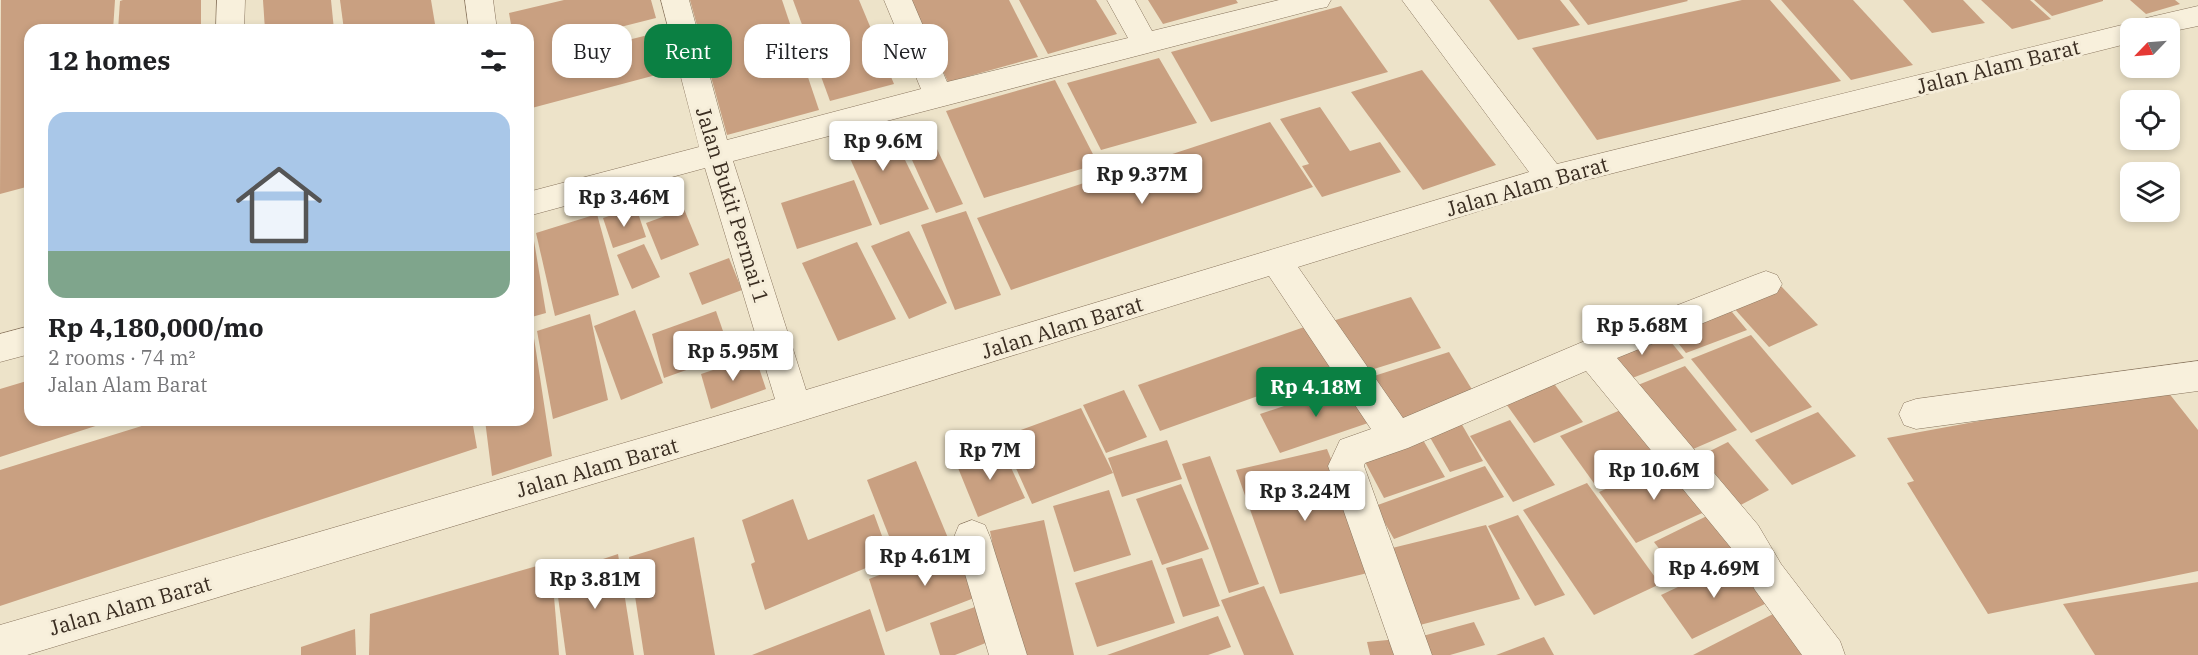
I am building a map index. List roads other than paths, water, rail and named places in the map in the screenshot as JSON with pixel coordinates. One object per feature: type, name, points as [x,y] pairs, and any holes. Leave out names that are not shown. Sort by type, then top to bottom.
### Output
[{"type":"street","points":[[230,24],[231,0]]},
{"type":"street","points":[[479,0],[482,24]]},
{"type":"street","name":"Jalan Bukit Permai 1","points":[[675,0],[716,156],[795,408]]},
{"type":"street","points":[[898,0],[938,95]]},
{"type":"street","points":[[1121,0],[1144,42]]},
{"type":"street","points":[[534,202],[716,156],[938,95],[1317,0]]},
{"type":"street","points":[[1416,0],[1550,177]]},
{"type":"street","points":[[2180,20],[2198,16]]},
{"type":"street","name":"Jalan Alam Barat","points":[[0,644],[795,408],[1550,177],[2120,35]]},
{"type":"street","points":[[1276,261],[1396,437]]},
{"type":"street","points":[[1413,655],[1346,466],[1352,451],[1396,437],[1592,353],[1766,284]]},
{"type":"street","points":[[0,348],[24,342]]},
{"type":"street","points":[[1592,353],[1745,537],[1768,577],[1826,655]]},
{"type":"street","points":[[1916,414],[2198,376]]},
{"type":"street","points":[[972,537],[1008,655]]}]
